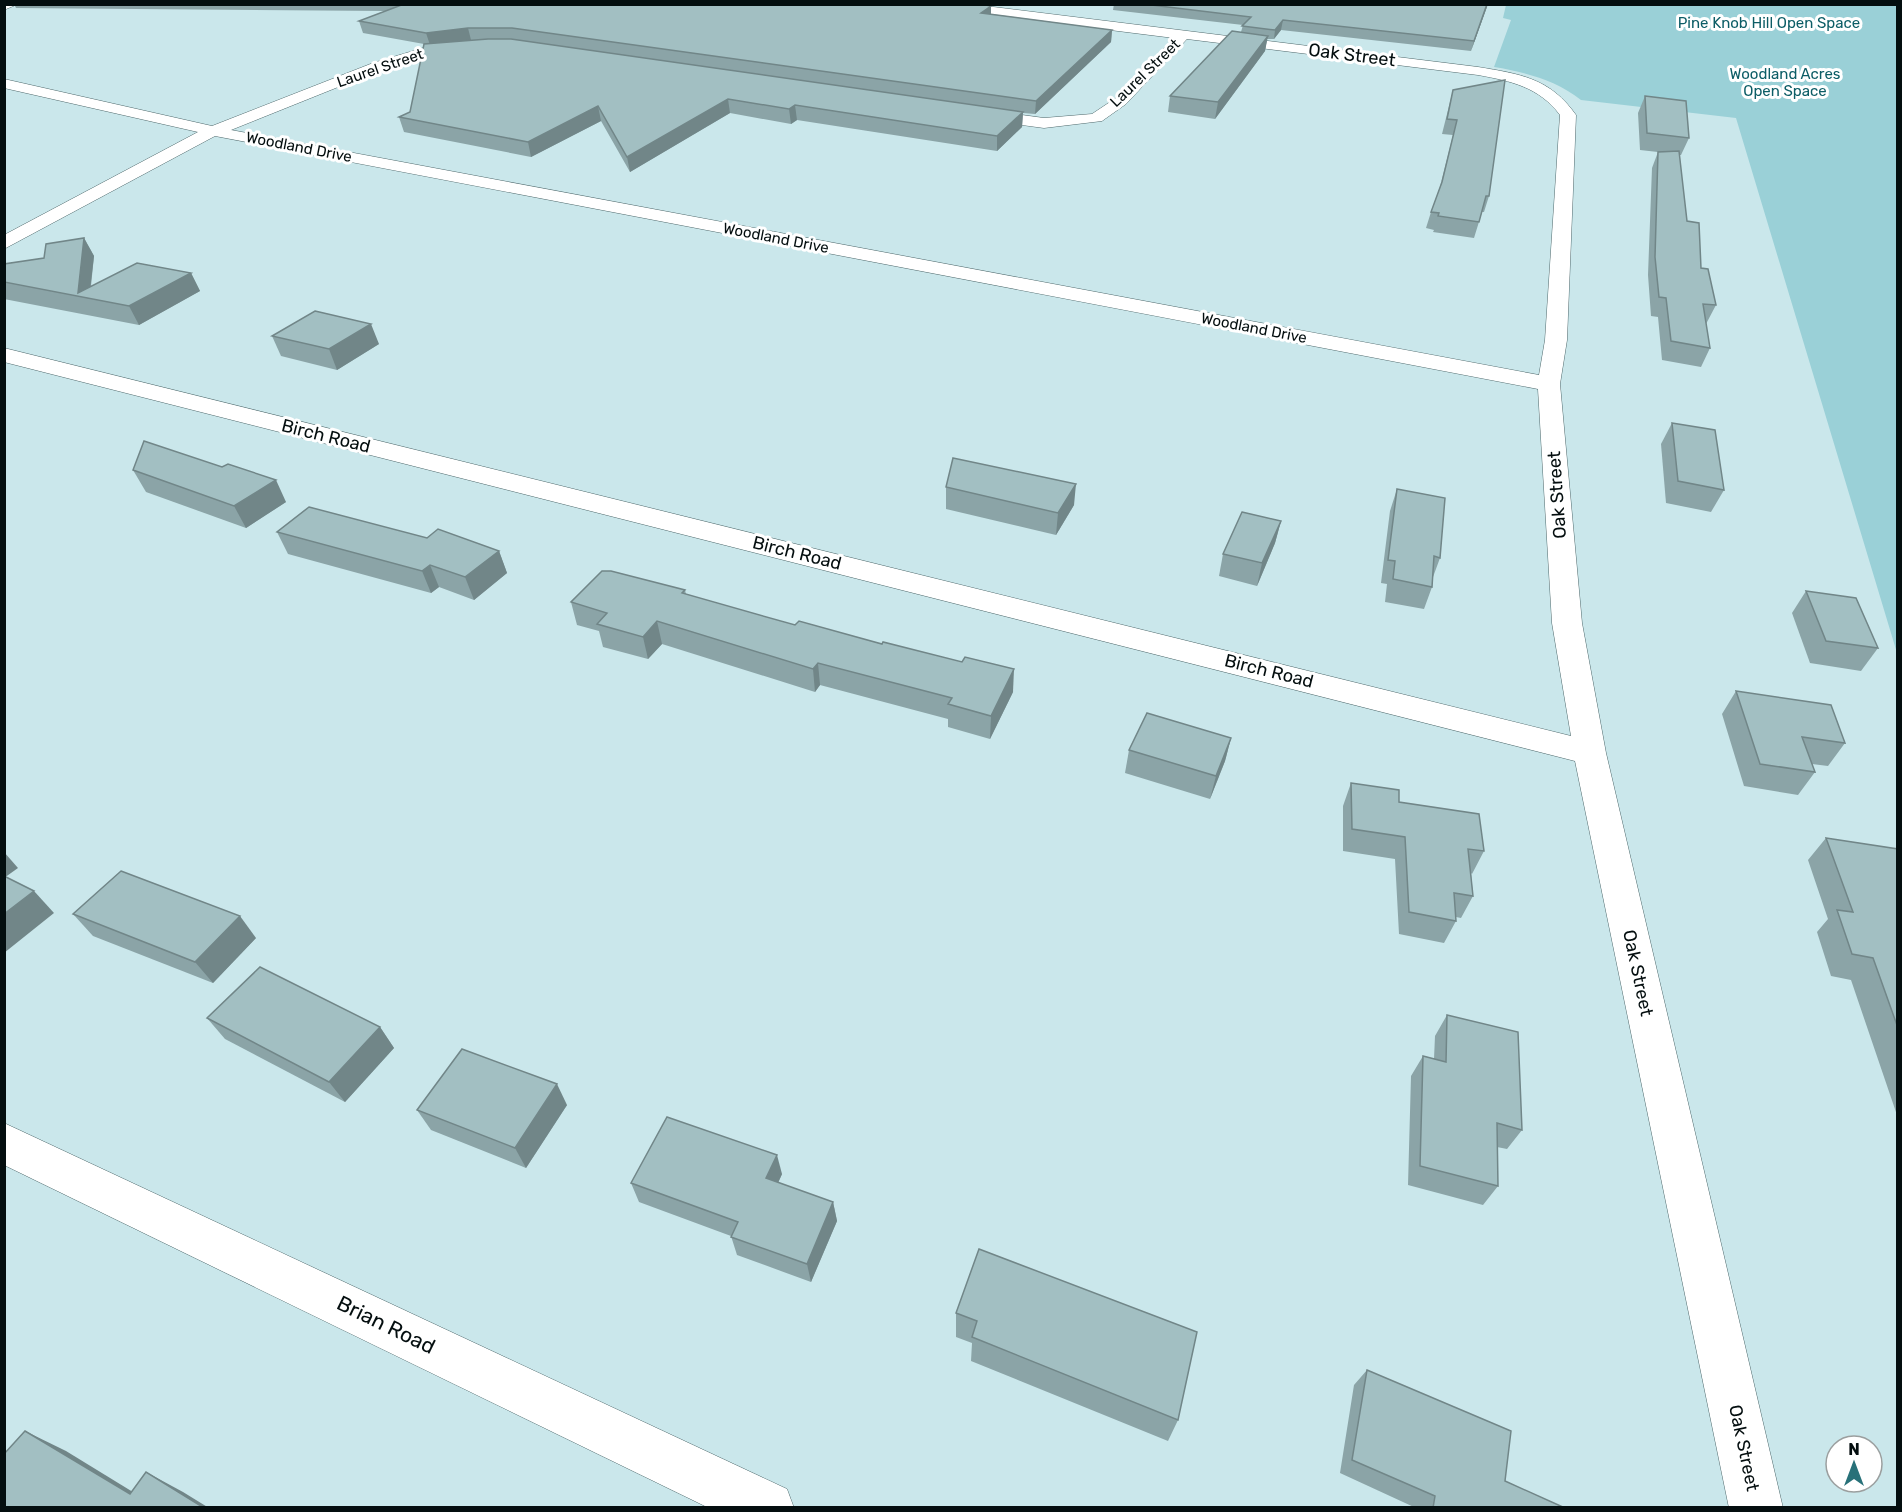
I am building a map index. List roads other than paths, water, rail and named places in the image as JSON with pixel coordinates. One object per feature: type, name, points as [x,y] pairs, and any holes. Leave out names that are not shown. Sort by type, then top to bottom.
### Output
[{"type":"street","points":[[4,6],[12,4]]},
{"type":"street","name":"Oak Street","points":[[934,4],[1057,11],[1184,35],[1478,71],[1516,78],[1541,88],[1556,97],[1568,115],[1556,340],[1550,384],[1567,623],[1590,753],[1756,1508]]},
{"type":"street","name":"Laurel Street","points":[[966,112],[1044,123],[1096,118],[1121,101],[1184,35]]},
{"type":"street","name":"Laurel Street","points":[[4,243],[213,131],[378,66],[423,52],[482,46]]},
{"type":"street","name":"Woodland Drive","points":[[4,83],[213,131],[1550,384]]},
{"type":"street","name":"Birch Road","points":[[4,355],[1590,753]]},
{"type":"street","name":"Brian Road","points":[[4,1143],[768,1508]]},
{"type":"park label","name":"Pine Knob Hill Open Space","points":[[1769,23]]},
{"type":"park label","name":"Woodland Acres Open Space","points":[[1785,82]]}]
